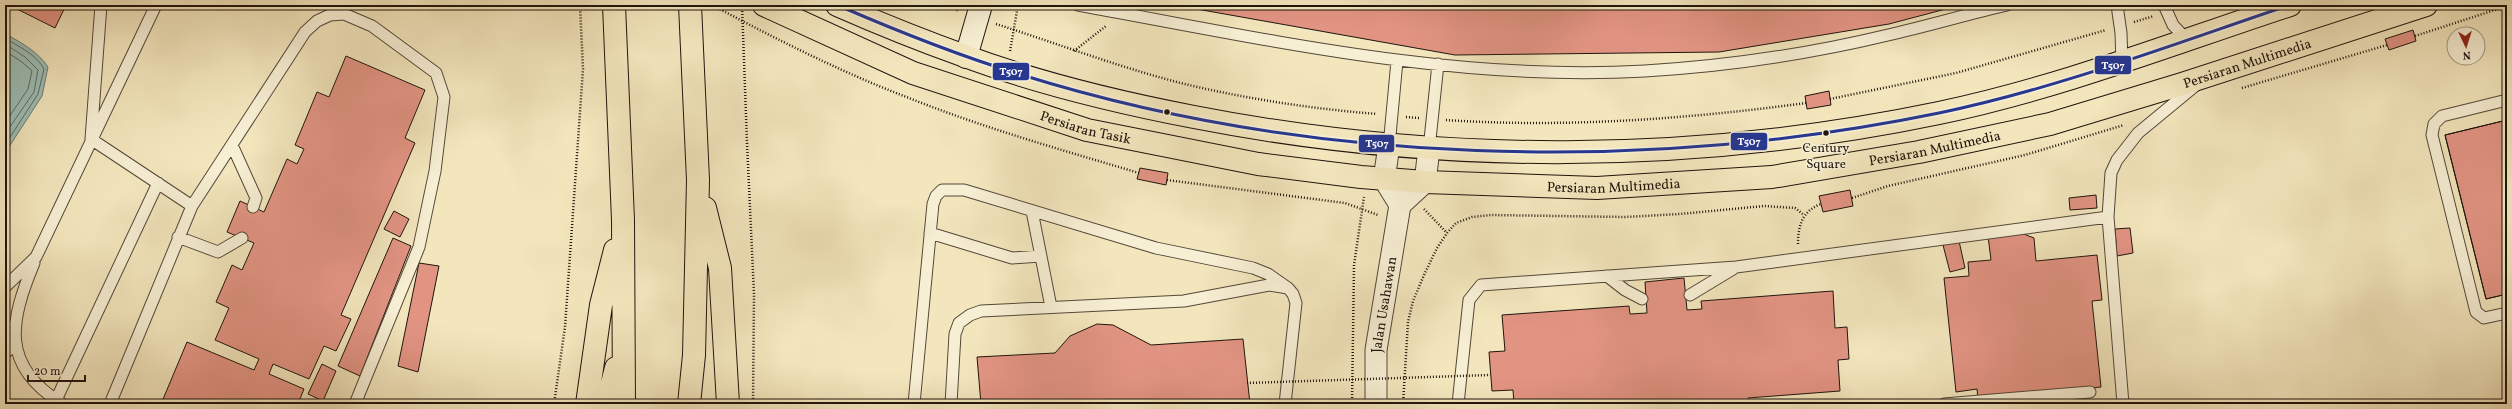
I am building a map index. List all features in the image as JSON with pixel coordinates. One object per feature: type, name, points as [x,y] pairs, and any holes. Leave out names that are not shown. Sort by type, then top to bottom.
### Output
[{"type":"main road","points":[[614,5],[622,220],[624,404]]},
{"type":"main road","points":[[689,404],[694,355],[698,180],[693,103],[690,5]]},
{"type":"main road","name":"Persiaran Tasik","points":[[764,5],[913,73],[1087,130],[1258,164],[1384,179],[1412,194]]},
{"type":"main road","points":[[837,5],[966,57],[1138,106],[1320,139],[1389,146],[1496,153],[1570,153],[1754,142],[1842,130],[1938,113],[2017,95],[2122,64],[2186,39],[2290,5]]},
{"type":"main road","name":"Persiaran Multimedia","points":[[1412,194],[1598,188],[1772,177],[1919,152],[2050,124],[2206,76],[2426,5]]},
{"type":"main road","points":[[698,180],[720,268],[728,404]]},
{"type":"main road","points":[[587,404],[601,305],[622,220]]},
{"type":"main road","points":[[607,404],[624,339]]},
{"type":"main road","points":[[694,355],[703,404]]},
{"type":"street","points":[[966,57],[979,12]]},
{"type":"street","points":[[1389,146],[1384,179],[1412,194]]},
{"type":"street","name":"Jalan Usahawan","points":[[1376,404],[1376,350],[1412,194],[1429,149]]},
{"type":"lane","points":[[91,139],[101,5]]},
{"type":"lane","points":[[5,353],[10,349],[14,338],[20,298],[36,257],[156,5]]},
{"type":"lane","points":[[1078,5],[1299,46],[1397,60],[1438,64],[1588,72],[1642,71],[1724,65],[1888,36],[2008,5]]},
{"type":"lane","points":[[2117,5],[2120,26],[2122,64]]},
{"type":"lane","points":[[2164,5],[2173,25],[2186,39]]},
{"type":"lane","points":[[110,404],[192,206],[305,32],[317,21],[330,15],[344,14],[372,26],[436,73],[444,97],[435,171],[419,247],[355,404]]},
{"type":"lane","points":[[1389,146],[1397,60]]},
{"type":"lane","points":[[1429,149],[1438,64]]},
{"type":"lane","points":[[2123,404],[2108,217],[2112,173],[2117,160],[2138,133],[2206,76]]},
{"type":"lane","points":[[2507,100],[2442,116],[2434,124],[2432,135],[2476,312],[2484,318],[2507,313]]},
{"type":"lane","points":[[91,139],[192,206]]},
{"type":"lane","points":[[232,144],[256,198],[253,208]]},
{"type":"lane","points":[[5,323],[14,338],[18,356],[26,375],[59,402],[158,183]]},
{"type":"lane","points":[[914,404],[932,204],[936,196],[942,190],[964,190],[1156,248],[1253,268],[1268,274],[1294,294],[1296,303],[1285,404]]},
{"type":"lane","points":[[1032,211],[1051,307]]},
{"type":"lane","points":[[1458,404],[1469,300],[1481,285],[1736,267],[2108,217]]},
{"type":"lane","points":[[930,233],[1012,258],[1041,256]]},
{"type":"lane","points":[[178,237],[218,252],[242,238]]},
{"type":"lane","points":[[5,287],[36,257]]},
{"type":"lane","points":[[1690,295],[1736,267]]},
{"type":"lane","points":[[1606,276],[1624,290],[1642,299]]},
{"type":"lane","points":[[951,404],[955,334],[960,323],[970,315],[981,311],[1184,301],[1269,285],[1283,287]]},
{"type":"lane","points":[[1945,404],[2090,392]]},
{"type":"path","points":[[554,404],[565,327],[583,69],[580,5]]},
{"type":"path","points":[[742,5],[754,294],[753,404]]},
{"type":"path","points":[[1007,69],[1018,5]]},
{"type":"path","points":[[2414,36],[2507,6]]},
{"type":"path","points":[[979,12],[1013,30],[1073,52],[1194,86],[1320,109],[1433,119],[1534,123],[1682,117],[1806,103]]},
{"type":"path","points":[[1073,52],[1122,13]]},
{"type":"path","points":[[1830,99],[1956,73],[2120,26]]},
{"type":"path","points":[[2238,89],[2387,45]]},
{"type":"path","points":[[1852,198],[1888,186],[2025,155],[2129,124]]},
{"type":"path","points":[[1167,180],[1345,204],[1362,209],[1354,265],[1352,404]]},
{"type":"path","points":[[1412,194],[1447,233]]},
{"type":"path","points":[[1798,259],[1800,224],[1804,215],[1811,208],[1821,204]]},
{"type":"path","points":[[1403,404],[1408,322],[1413,301],[1424,275],[1447,233],[1456,223],[1472,217],[1491,215],[1625,217],[1680,214],[1764,206],[1795,208],[1804,215]]},
{"type":"path","points":[[1247,383],[1490,375]]},
{"type":"water","points":[[5,34],[29,48],[48,67],[42,96],[5,153]]},
{"type":"building","points":[[9,5],[66,5],[55,28]]},
{"type":"building","points":[[1174,5],[1961,5],[1889,24],[1719,52],[1455,55]]},
{"type":"building","points":[[2413,30],[2416,41],[2389,50],[2385,39]]},
{"type":"building","points":[[346,56],[425,90],[405,138],[415,143],[341,315],[351,319],[336,351],[324,346],[309,379],[273,364],[269,374],[304,389],[298,404],[161,404],[187,342],[254,370],[259,359],[215,340],[229,308],[216,302],[232,265],[242,270],[254,243],[227,232],[240,201],[264,212],[287,159],[297,164],[304,149],[295,145],[317,92],[329,97]]},
{"type":"building","points":[[1829,91],[1831,105],[1807,109],[1805,96]]},
{"type":"building","points":[[2507,120],[2507,294],[2486,299],[2445,135]]},
{"type":"building","points":[[2507,120],[2507,294],[2486,299],[2445,135]]},
{"type":"building","points":[[1140,168],[1168,173],[1166,185],[1137,179]]},
{"type":"building","points":[[1850,190],[1853,206],[1823,212],[1819,196]]},
{"type":"building","points":[[2096,195],[2097,208],[2070,210],[2069,198]]},
{"type":"building","points":[[394,211],[409,219],[400,237],[384,229]]},
{"type":"building","points":[[2130,228],[2133,253],[2117,256],[2115,229]]},
{"type":"building","points":[[2024,234],[2034,238],[2036,261],[2097,255],[2102,300],[2092,301],[2101,387],[1978,400],[1977,389],[1956,392],[1944,278],[1969,276],[1968,262],[1991,260],[1988,236]]},
{"type":"building","points":[[393,238],[411,246],[360,376],[338,366]]},
{"type":"building","points":[[1959,241],[1965,268],[1950,272],[1943,245]]},
{"type":"building","points":[[419,263],[439,266],[418,372],[398,366]]},
{"type":"building","points":[[1684,278],[1687,310],[1702,309],[1701,301],[1833,291],[1835,328],[1847,327],[1849,359],[1838,360],[1840,391],[1748,398],[1749,404],[1514,404],[1513,390],[1492,391],[1489,352],[1505,351],[1502,315],[1629,306],[1630,314],[1647,313],[1645,282]]},
{"type":"building","points":[[1097,324],[1113,325],[1151,345],[1243,339],[1250,404],[981,404],[977,357],[1055,353],[1070,336]]},
{"type":"building","points":[[322,364],[336,371],[323,401],[308,394]]},
{"type":"transit line","name":"T507","points":[[837,5],[927,42],[1019,74],[1130,104],[1243,127],[1359,142],[1476,150],[1594,151],[1711,145],[1826,133],[1939,113],[1984,103],[2072,78],[2160,50],[2290,5]]},
{"type":"place","name":"Century Square","points":[[1826,133]]}]
